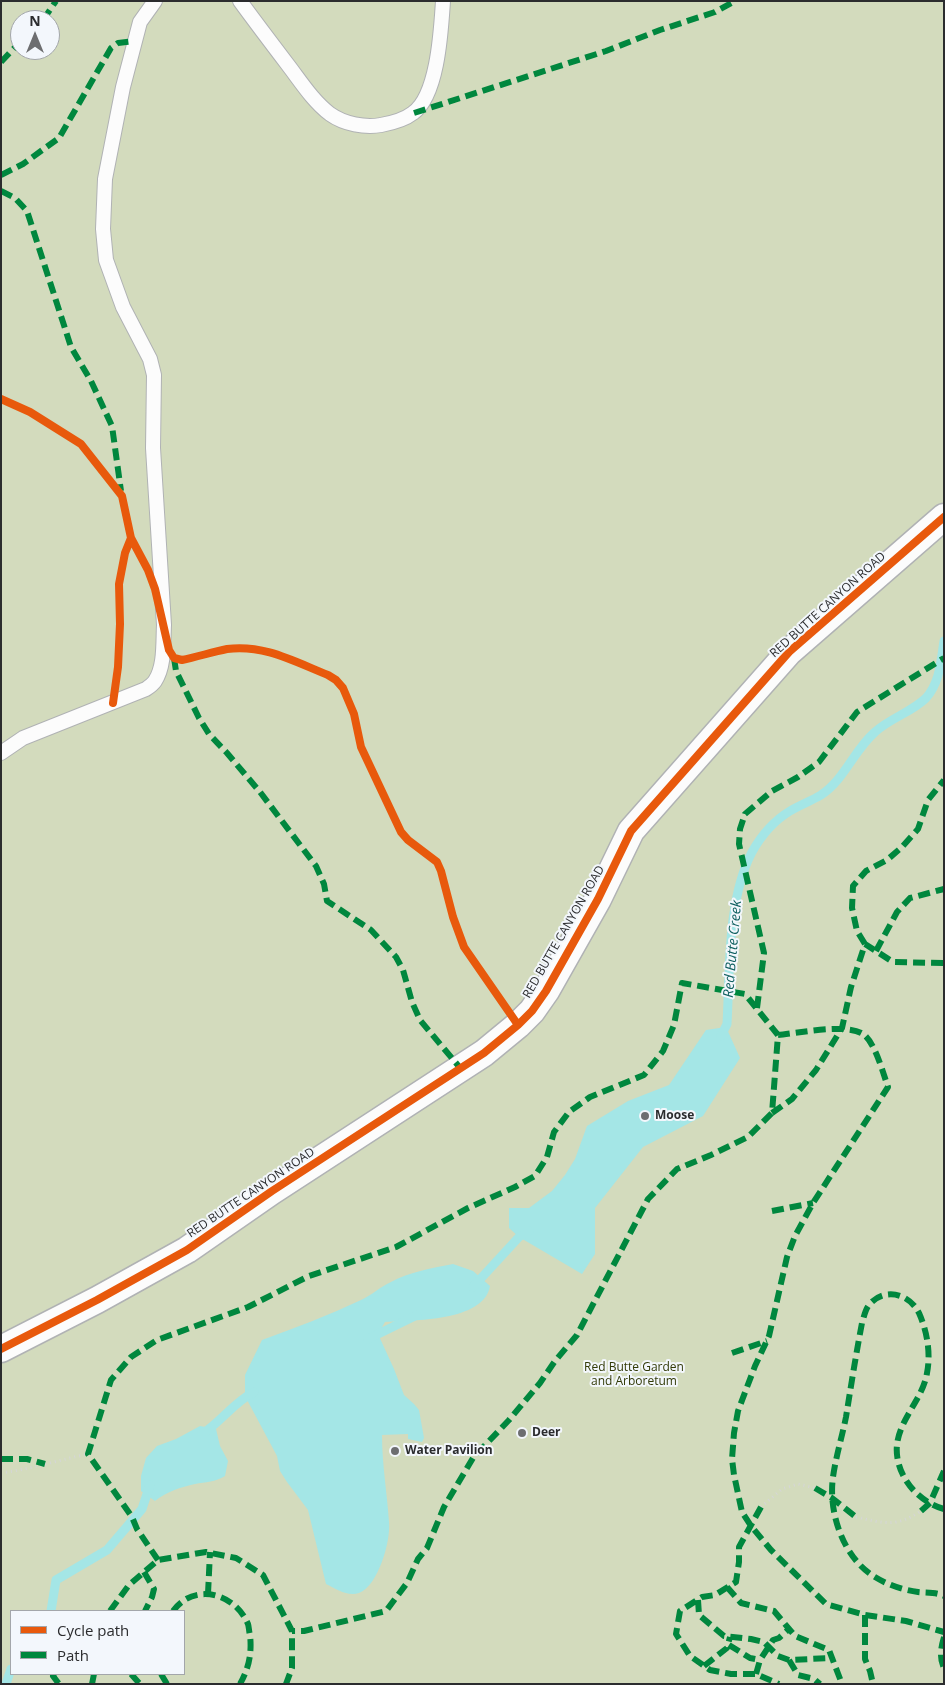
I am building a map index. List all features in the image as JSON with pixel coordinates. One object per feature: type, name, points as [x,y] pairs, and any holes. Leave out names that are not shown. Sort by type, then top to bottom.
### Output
[{"type":"street","name":"RED BUTTE CANYON ROAD","points":[[1,1350],[187,1250],[272,1191],[484,1053],[518,1025],[532,1011],[546,991],[598,899],[631,831],[789,652],[944,517]]},
{"type":"lane","points":[[1,753],[23,738],[146,689],[155,681],[160,667],[164,625],[153,448],[154,375],[150,359],[123,307],[106,260],[102,229],[105,179],[123,87],[140,22],[154,1]]},
{"type":"lane","points":[[240,1],[324,109],[344,122],[377,126],[396,122],[414,113],[427,96],[434,73],[440,38],[443,1]]},
{"type":"path","points":[[1,1473],[24,1470],[88,1454]]},
{"type":"path","points":[[761,1507],[782,1490],[798,1484],[816,1488]]},
{"type":"path","points":[[856,1517],[889,1524],[911,1517],[921,1511]]},
{"type":"green space","name":"Red Butte Garden and Arboretum","points":[[1,1],[944,1],[944,1684],[1,1684]]},
{"type":"water","points":[[726,1027],[740,1058],[703,1116],[643,1147],[595,1208],[595,1254],[582,1274],[519,1237],[509,1228],[509,1208],[529,1208],[552,1191],[565,1175],[575,1159],[587,1126],[628,1101],[669,1085],[706,1030]]},
{"type":"water","points":[[453,1264],[473,1271],[490,1286],[485,1298],[475,1307],[445,1317],[385,1322],[378,1334],[404,1395],[419,1410],[424,1438],[422,1442],[408,1439],[408,1434],[382,1435],[389,1522],[388,1540],[382,1562],[372,1582],[366,1589],[355,1594],[342,1592],[326,1584],[308,1510],[280,1471],[277,1456],[245,1396],[245,1375],[262,1340],[349,1306],[405,1276]]},
{"type":"water","points":[[200,1426],[216,1429],[220,1446],[228,1461],[225,1476],[214,1481],[179,1488],[155,1501],[141,1491],[141,1476],[146,1458],[157,1446],[176,1439]]},
{"type":"waterway","name":"Red Butte Creek","points":[[721,1036],[727,1024],[731,936],[734,913],[744,871],[752,852],[764,834],[779,819],[821,795],[837,781],[861,747],[875,732],[926,698],[937,678],[944,641]]},
{"type":"waterway","points":[[473,1287],[519,1237],[529,1231]]},
{"type":"waterway","points":[[368,1339],[417,1315]]},
{"type":"waterway","name":"Red Butte Creek","points":[[202,1434],[240,1401],[254,1392]]},
{"type":"waterway","name":"Red Butte Creek","points":[[51,1610],[56,1580],[107,1550],[142,1509],[150,1485]]},
{"type":"waterway","name":"Red Butte Creek","points":[[6,1684],[10,1672]]},
{"type":"marked path","points":[[50,10],[56,1]]},
{"type":"marked path","points":[[414,113],[606,51],[660,30],[715,12],[735,1]]},
{"type":"marked path","points":[[1,175],[23,164],[59,138],[111,48],[118,43],[134,41]]},
{"type":"marked path","points":[[1,62],[10,53]]},
{"type":"marked path","points":[[1,191],[15,198],[27,211],[71,347],[91,381],[112,426],[121,491]]},
{"type":"marked path","points":[[174,658],[176,671],[209,734],[260,792],[316,866],[324,884],[327,901],[371,930],[396,957],[403,970],[412,1002],[420,1020],[461,1069]]},
{"type":"marked path","points":[[757,1008],[764,953],[739,844],[740,829],[745,814],[772,791],[798,777],[819,762],[857,712],[944,658]]},
{"type":"marked path","points":[[865,944],[857,931],[852,908],[853,886],[866,871],[887,860],[901,848],[918,829],[928,800],[944,780]]},
{"type":"marked path","points":[[876,951],[897,912],[910,898],[944,889]]},
{"type":"marked path","points":[[772,1113],[792,1099],[816,1070],[842,1028],[851,987],[865,944],[893,962],[944,963]]},
{"type":"marked path","points":[[158,1560],[137,1529],[132,1517],[88,1454],[111,1380],[131,1357],[157,1340],[248,1307],[309,1276],[396,1247],[468,1208],[535,1176],[547,1157],[554,1132],[569,1112],[590,1097],[644,1075],[663,1051],[674,1025],[682,983],[745,994],[778,1035],[772,1113],[748,1137],[677,1169],[648,1199],[577,1335],[509,1420],[473,1458],[444,1507],[427,1548],[418,1559],[407,1583],[386,1611],[304,1631],[292,1631]]},
{"type":"marked path","points":[[778,1035],[834,1029],[846,1029],[863,1034],[875,1051],[888,1087],[813,1203],[795,1236],[787,1257],[769,1336],[738,1411],[734,1433],[732,1459],[742,1512],[771,1550],[826,1604],[865,1615],[906,1621],[944,1632]]},
{"type":"marked path","points":[[772,1211],[813,1203]]},
{"type":"marked path","points":[[944,1509],[928,1502],[909,1485],[898,1461],[898,1437],[924,1384],[928,1365],[928,1350],[924,1327],[915,1306],[903,1297],[889,1294],[875,1299],[869,1305],[862,1323],[846,1417],[833,1477],[833,1505],[840,1533],[846,1546],[864,1569],[875,1577],[901,1588],[944,1596]]},
{"type":"marked path","points":[[732,1353],[767,1341]]},
{"type":"marked path","points":[[1,1459],[27,1459],[45,1464]]},
{"type":"marked path","points":[[921,1511],[930,1503],[944,1471]]},
{"type":"marked path","points":[[815,1488],[832,1498],[856,1517]]},
{"type":"marked path","points":[[761,1507],[739,1547],[736,1582],[715,1595],[702,1597],[680,1611],[676,1634],[690,1656],[710,1670],[731,1674],[756,1674],[779,1684]]},
{"type":"marked path","points":[[111,1610],[129,1585],[158,1560],[206,1552],[236,1558],[263,1575],[292,1631],[292,1668],[286,1684]]},
{"type":"marked path","points":[[208,1594],[210,1552]]},
{"type":"marked path","points":[[144,1572],[154,1589],[146,1610]]},
{"type":"marked path","points":[[727,1587],[741,1603],[774,1611],[795,1636],[829,1650],[842,1684]]},
{"type":"marked path","points":[[174,1610],[192,1596],[203,1594],[214,1595],[224,1599],[242,1613],[248,1625],[251,1648],[248,1666],[240,1684]]},
{"type":"marked path","points":[[698,1600],[699,1615],[724,1636],[764,1642],[778,1656],[789,1660],[832,1658]]},
{"type":"marked path","points":[[865,1615],[865,1659],[873,1684]]},
{"type":"marked path","points":[[756,1674],[760,1660],[773,1640],[779,1638],[789,1629]]},
{"type":"marked path","points":[[704,1666],[727,1648],[730,1637]]},
{"type":"marked path","points":[[944,1637],[941,1652],[944,1668]]},
{"type":"marked path","points":[[729,1645],[750,1658],[760,1660]]},
{"type":"marked path","points":[[789,1660],[798,1675],[814,1679],[820,1684]]},
{"type":"marked path","points":[[54,1675],[59,1684]]},
{"type":"marked path","points":[[92,1684],[94,1675]]},
{"type":"marked path","points":[[132,1675],[140,1684]]},
{"type":"marked path","points":[[162,1675],[167,1684]]},
{"type":"cycle path","points":[[1,399],[30,412],[81,444],[122,496],[131,538],[148,570],[155,589],[169,650],[174,658],[182,660],[227,649],[254,649],[279,655],[328,675],[343,688],[354,714],[361,747],[401,832],[408,840],[437,862],[464,947],[518,1025]]},
{"type":"cycle path","points":[[1,1349],[97,1300],[187,1250],[272,1191],[484,1053],[518,1025],[532,1011],[546,991],[598,899],[631,831],[789,652],[944,517]]},
{"type":"cycle path","points":[[113,703],[118,667],[119,584],[125,553],[131,538]]},
{"type":"place","name":"Moose","points":[[645,1116]]},
{"type":"place","name":"Deer","points":[[522,1433]]},
{"type":"place","name":"Water Pavilion","points":[[395,1451]]}]
